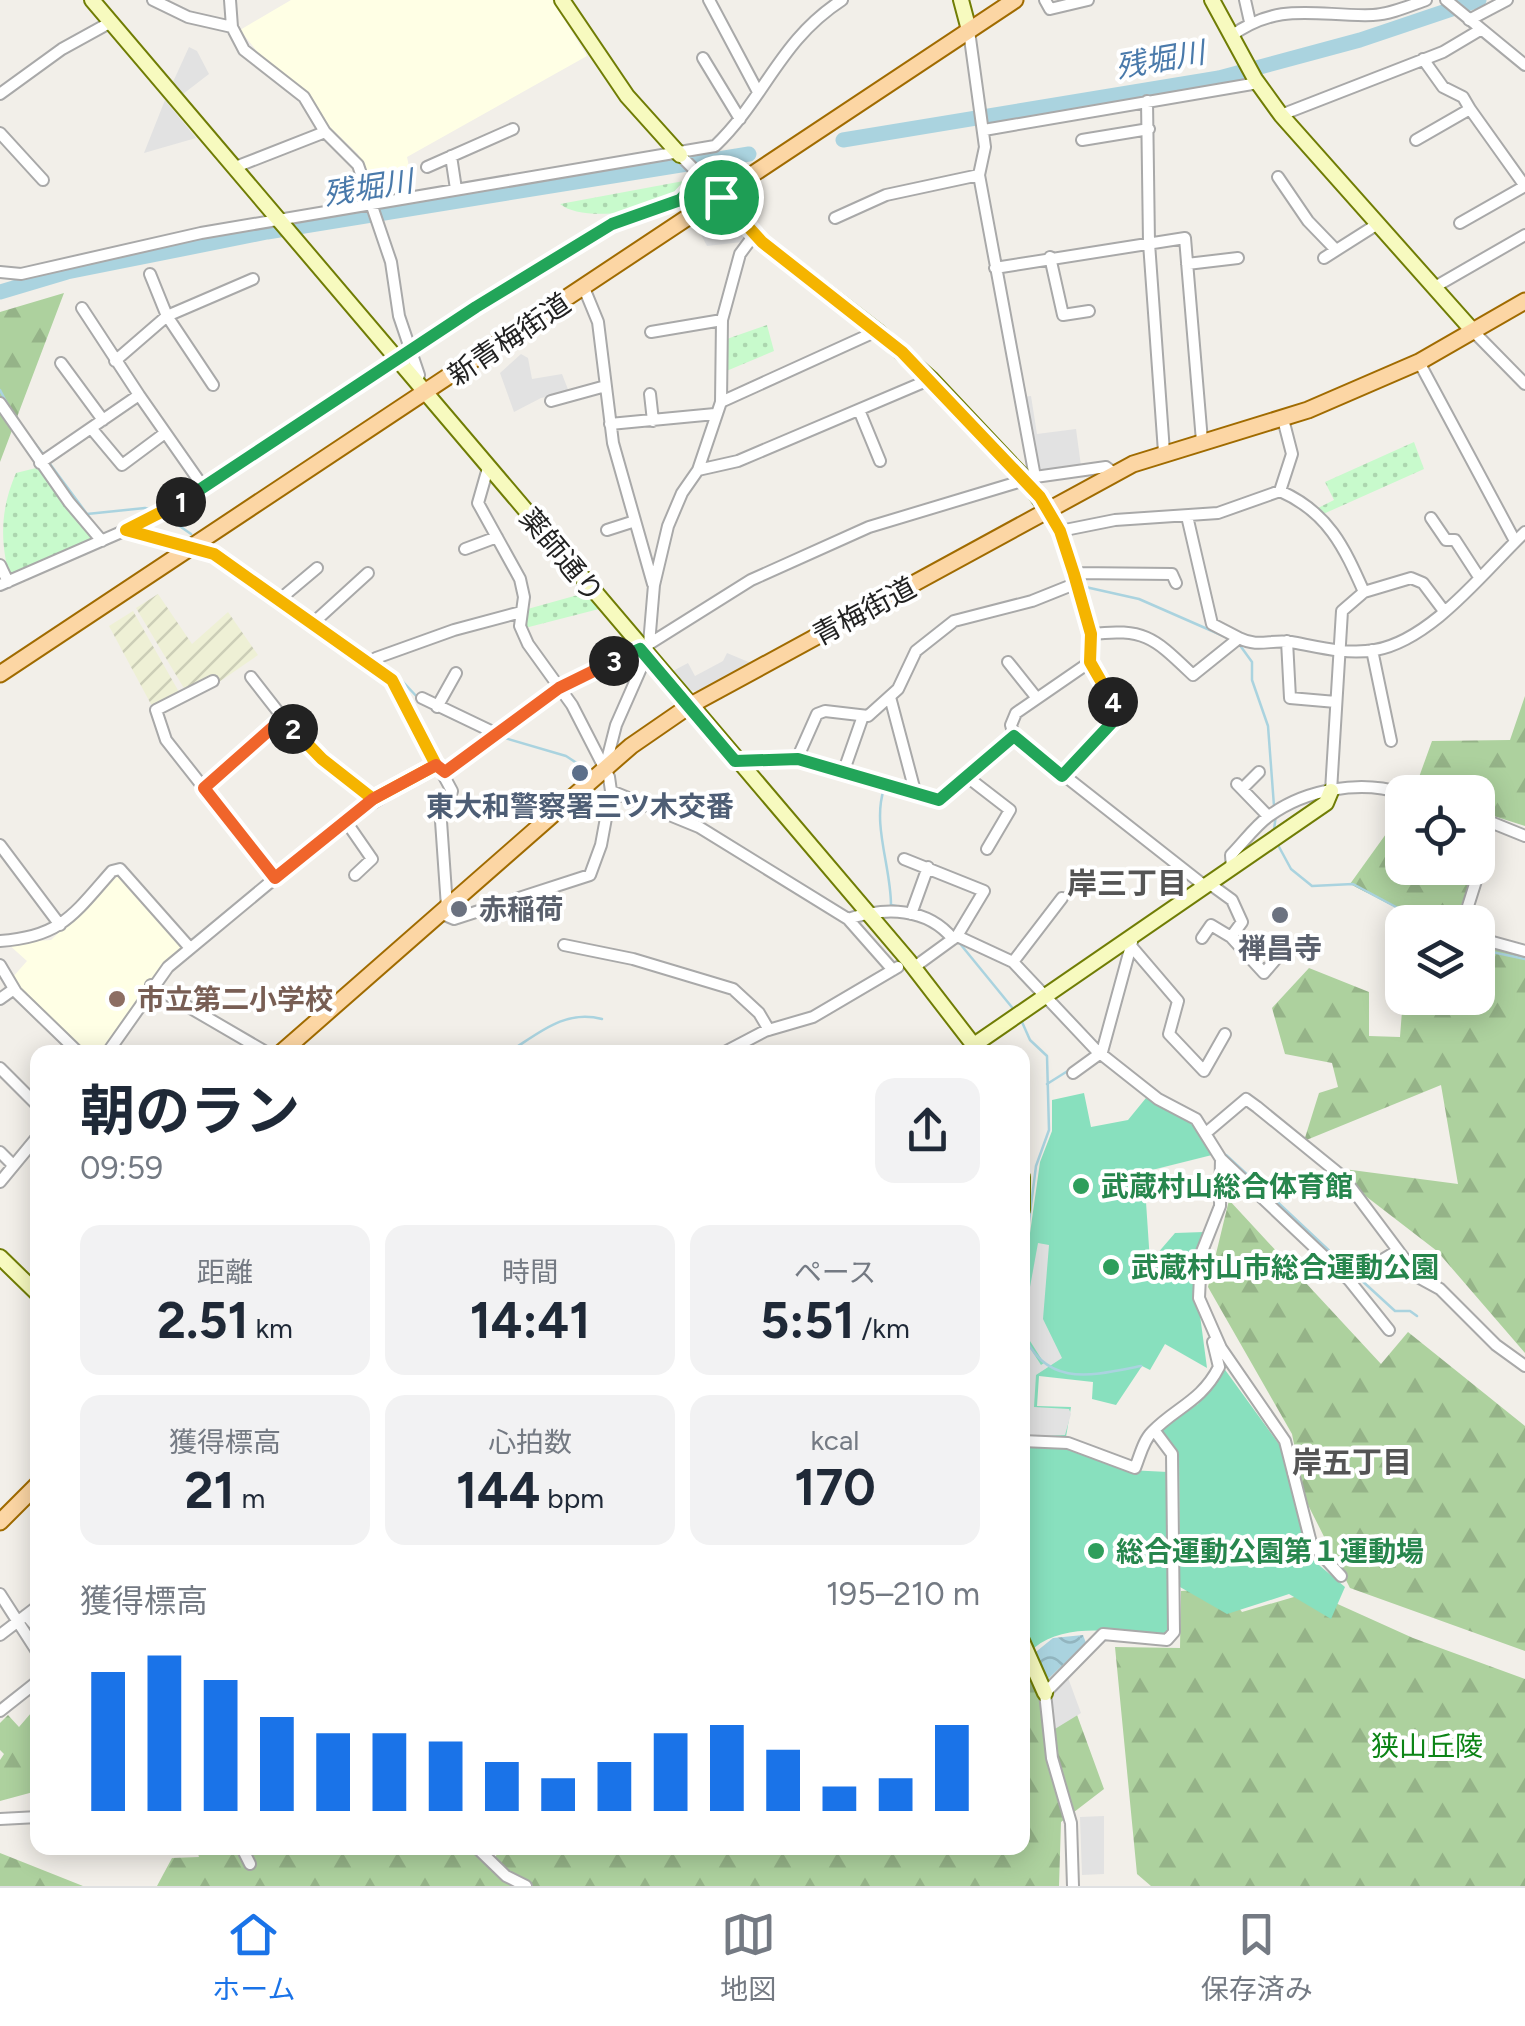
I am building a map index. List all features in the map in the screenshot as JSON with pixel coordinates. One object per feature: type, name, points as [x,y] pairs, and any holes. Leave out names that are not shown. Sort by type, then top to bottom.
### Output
[{"type":"main road","name":"新青梅街道","points":[[0,674],[195,546],[420,388],[584,288],[1015,0]]},
{"type":"main road","name":"青梅街道","points":[[290,1045],[605,769],[689,706],[1114,473],[1164,452],[1283,419],[1420,362],[1525,302]]},
{"type":"main road","points":[[0,1522],[30,1492]]},
{"type":"street","name":"薬師通り","points":[[92,0],[910,964],[974,1045]]},
{"type":"street","points":[[153,0],[232,27]]},
{"type":"street","points":[[230,0],[232,27],[248,54],[304,96],[325,132],[358,165],[391,262],[420,388]]},
{"type":"street","points":[[562,0],[628,96],[754,235],[877,331],[1031,478]]},
{"type":"street","points":[[709,0],[758,92]]},
{"type":"street","points":[[0,272],[21,274],[145,243],[716,146],[740,119],[786,48],[842,0]]},
{"type":"street","points":[[961,0],[970,30],[968,43],[984,129],[978,174],[1031,478],[1060,531],[1076,578],[1091,634],[1090,662],[1120,714],[1062,776]]},
{"type":"street","points":[[1046,0],[1050,9],[1088,0]]},
{"type":"street","points":[[1212,0],[1257,81],[1282,115],[1376,225],[1525,384]]},
{"type":"street","points":[[1245,0],[1250,22]]},
{"type":"street","points":[[1230,36],[1250,22],[1307,9],[1373,15],[1426,0]]},
{"type":"street","points":[[1467,18],[1507,0]]},
{"type":"street","points":[[1447,1],[1525,66]]},
{"type":"street","points":[[0,94],[110,22]]},
{"type":"street","points":[[1282,115],[1424,59],[1480,30]]},
{"type":"street","points":[[704,58],[740,119]]},
{"type":"street","points":[[1424,59],[1443,87],[1463,97],[1525,186],[1460,223]]},
{"type":"street","points":[[984,129],[1257,81]]},
{"type":"street","points":[[1148,101],[1149,244],[1164,452]]},
{"type":"street","points":[[1416,140],[1470,108]]},
{"type":"street","points":[[1082,140],[1149,129]]},
{"type":"street","points":[[427,167],[512,130]]},
{"type":"street","points":[[0,132],[43,180]]},
{"type":"street","points":[[233,168],[325,132]]},
{"type":"street","points":[[451,156],[456,189]]},
{"type":"street","points":[[834,218],[886,196],[978,174]]},
{"type":"street","points":[[0,565],[4,584],[162,514],[395,358],[612,224],[680,200],[701,176]]},
{"type":"street","points":[[1278,177],[1308,220],[1336,250]]},
{"type":"street","points":[[1324,258],[1376,225]]},
{"type":"street","points":[[605,769],[616,725],[645,650],[654,585],[668,526],[682,493],[698,470],[721,402],[722,320],[740,254],[754,235]]},
{"type":"street","points":[[1433,288],[1525,235]]},
{"type":"street","points":[[995,268],[1185,238],[1202,441]]},
{"type":"street","points":[[1050,257],[1063,315],[1089,311]]},
{"type":"street","points":[[1187,264],[1238,258]]},
{"type":"street","points":[[150,274],[167,316],[213,384]]},
{"type":"street","points":[[115,360],[167,316],[254,279]]},
{"type":"street","points":[[584,288],[598,322],[602,387],[610,424],[654,585]]},
{"type":"street","points":[[82,308],[204,488]]},
{"type":"street","points":[[651,332],[722,320]]},
{"type":"street","points":[[721,402],[877,331]]},
{"type":"street","points":[[1420,362],[1515,541]]},
{"type":"street","points":[[61,364],[103,420]]},
{"type":"street","points":[[698,470],[738,461],[931,380]]},
{"type":"street","points":[[551,401],[602,387]]},
{"type":"street","points":[[650,394],[653,421]]},
{"type":"street","points":[[43,460],[138,395]]},
{"type":"street","points":[[0,403],[102,541]]},
{"type":"street","points":[[858,410],[880,461]]},
{"type":"street","points":[[610,424],[716,414]]},
{"type":"street","points":[[1280,491],[1292,454],[1283,419]]},
{"type":"street","points":[[91,428],[122,466],[165,433]]},
{"type":"street","points":[[112,1045],[151,985],[344,820],[373,799],[440,768],[559,688],[645,650],[751,580],[868,527],[1031,478],[1106,466],[1114,473]]},
{"type":"street","points":[[126,530],[195,546],[237,568],[373,662],[392,680],[452,791],[441,820],[444,910],[454,918],[590,874],[601,845],[611,791],[605,769],[520,626],[520,579],[478,503],[488,468]]},
{"type":"street","points":[[1060,531],[1115,520],[1218,513],[1280,491],[1311,508],[1337,533],[1364,592]]},
{"type":"street","points":[[1187,516],[1212,624],[1236,640],[1256,646],[1288,642],[1341,651],[1372,650],[1402,640],[1444,611],[1525,532]]},
{"type":"street","points":[[1431,518],[1446,540],[1455,540],[1479,577]]},
{"type":"street","points":[[607,530],[635,521]]},
{"type":"street","points":[[465,550],[497,536]]},
{"type":"street","points":[[281,597],[317,568]]},
{"type":"street","points":[[315,621],[368,573]]},
{"type":"street","points":[[798,759],[817,714],[825,711],[863,716],[875,712],[890,697],[916,651],[954,621],[1032,601],[1076,578],[1172,574],[1176,584]]},
{"type":"street","points":[[982,1045],[1018,1015],[1132,942],[1326,803],[1331,791],[1342,611],[1364,592],[1411,578],[1423,583],[1444,611]]},
{"type":"street","points":[[373,662],[454,630],[521,612]]},
{"type":"street","points":[[1091,634],[1130,629],[1142,633],[1193,675],[1236,640]]},
{"type":"street","points":[[1288,642],[1290,698],[1336,702]]},
{"type":"street","points":[[1372,650],[1391,742]]},
{"type":"street","points":[[1008,662],[1036,697]]},
{"type":"street","points":[[1090,662],[1052,691],[1036,697],[1012,720],[1014,736],[1208,886],[1232,900],[1242,922],[1231,936]]},
{"type":"street","points":[[437,707],[456,673]]},
{"type":"street","points":[[251,677],[322,759],[373,799]]},
{"type":"street","points":[[213,681],[156,710],[166,740],[275,878]]},
{"type":"street","points":[[890,697],[916,794]]},
{"type":"street","points":[[422,698],[493,735]]},
{"type":"street","points":[[843,773],[863,716]]},
{"type":"street","points":[[204,788],[283,718]]},
{"type":"street","points":[[735,761],[798,759],[939,800],[1014,736]]},
{"type":"street","points":[[1260,772],[1240,787],[1273,813]]},
{"type":"street","points":[[966,776],[1010,815],[987,849]]},
{"type":"street","points":[[1232,869],[1231,855],[1273,813],[1331,791],[1376,785],[1385,788]]},
{"type":"street","points":[[611,791],[699,827],[848,919],[894,970]]},
{"type":"street","points":[[1004,806],[1013,795]]},
{"type":"street","points":[[344,820],[372,859],[355,875]]},
{"type":"street","points":[[1495,824],[1525,836]]},
{"type":"street","points":[[0,845],[60,925]]},
{"type":"street","points":[[740,1045],[769,1030],[813,1017],[955,938],[984,891],[904,859]]},
{"type":"street","points":[[913,910],[928,867]]},
{"type":"street","points":[[0,941],[34,938],[60,925],[120,869],[190,948]]},
{"type":"street","points":[[1014,962],[1062,898]]},
{"type":"street","points":[[848,919],[913,910],[955,938],[1014,962],[1044,998],[1139,1085],[1196,1119],[1208,1132],[1221,1159],[1267,1195],[1354,1277],[1388,1330]]},
{"type":"street","points":[[1202,938],[1211,925],[1231,936],[1264,973],[1286,946]]},
{"type":"street","points":[[1132,942],[1178,1001],[1169,1034],[1204,1070],[1225,1034]]},
{"type":"street","points":[[1073,1073],[1102,1052],[1132,942]]},
{"type":"street","points":[[1495,943],[1525,951]]},
{"type":"street","points":[[564,945],[634,959],[733,989],[758,1012],[769,1030]]},
{"type":"street","points":[[0,965],[14,989],[71,1045]]},
{"type":"street","points":[[151,985],[254,1045]]},
{"type":"street","points":[[0,999],[14,989]]},
{"type":"street","points":[[0,1068],[30,1098]]},
{"type":"street","points":[[1208,1132],[1246,1099],[1342,1177],[1380,1221],[1418,1277],[1440,1289],[1496,1345],[1525,1366]]},
{"type":"street","points":[[0,1182],[30,1145]]},
{"type":"street","points":[[0,1152],[13,1165]]},
{"type":"street","points":[[1030,1442],[1068,1443],[1135,1468],[1154,1430],[1196,1402],[1220,1367],[1199,1298],[1198,1270],[1206,1237],[1220,1206],[1221,1159]]},
{"type":"street","points":[[1267,1195],[1283,1183]]},
{"type":"street","points":[[1354,1277],[1397,1251]]},
{"type":"street","points":[[0,1257],[30,1286]]},
{"type":"street","points":[[1207,1319],[1234,1367],[1278,1428],[1291,1460],[1311,1542],[1341,1576]]},
{"type":"street","points":[[1045,1693],[1103,1634],[1167,1640],[1174,1632],[1172,1454],[1154,1430]]},
{"type":"street","points":[[0,1498],[16,1507]]},
{"type":"street","points":[[0,1594],[21,1618],[30,1637]]},
{"type":"street","points":[[0,1635],[30,1612]]},
{"type":"street","points":[[21,1618],[30,1624]]},
{"type":"street","points":[[1030,1658],[1045,1693],[1052,1758],[1071,1823],[1072,1886]]},
{"type":"street","points":[[3,1704],[30,1686]]},
{"type":"street","points":[[0,1819],[30,1817]]},
{"type":"street","points":[[246,1855],[250,1864]]},
{"type":"street","points":[[489,1855],[506,1876],[526,1886]]},
{"type":"shaded area","points":[[291,0],[552,0],[587,56],[407,157],[414,190],[373,196],[358,154],[327,124],[309,92],[264,60],[240,30]]},
{"type":"shaded area","points":[[189,47],[197,51],[209,74],[183,94],[173,82]]},
{"type":"shaded area","points":[[165,100],[196,138],[144,153]]},
{"type":"shaded area","points":[[717,213],[728,214],[746,237],[742,242],[707,246],[697,227]]},
{"type":"shaded area","points":[[521,354],[528,358],[532,379],[562,374],[569,392],[541,398],[514,412],[500,373]]},
{"type":"shaded area","points":[[1031,396],[1037,434],[1076,429],[1081,466],[1038,474],[1023,397]]},
{"type":"shaded area","points":[[158,594],[192,644],[228,612],[258,655],[219,682],[215,678],[185,690],[136,608]]},
{"type":"shaded area","points":[[133,611],[179,692],[153,708],[109,626]]},
{"type":"shaded area","points":[[727,653],[751,663],[701,692],[685,689],[671,672],[688,663],[695,676],[723,661]]},
{"type":"shaded area","points":[[120,874],[184,948],[151,980],[109,1045],[76,1045],[18,989],[12,978],[27,961],[7,943],[51,940]]},
{"type":"shaded area","points":[[1038,1243],[1049,1245],[1043,1319],[1062,1358],[1036,1375],[1034,1407],[1069,1409],[1065,1435],[1030,1437],[1030,1348],[1041,1365],[1044,1363],[1030,1341],[1030,1287]]},
{"type":"shaded area","points":[[1067,1675],[1081,1713],[1050,1732],[1043,1702]]},
{"type":"shaded area","points":[[1104,1816],[1104,1874],[1082,1875],[1080,1817]]},
{"type":"green space","points":[[689,180],[681,191],[667,199],[629,211],[589,213],[560,204]]},
{"type":"green space","points":[[64,293],[0,462],[0,312]]},
{"type":"green space","points":[[767,325],[774,351],[724,372],[724,340]]},
{"type":"green space","points":[[1414,442],[1424,469],[1321,515],[1314,510],[1334,500],[1325,482]]},
{"type":"green space","points":[[40,467],[95,540],[10,579],[3,539],[7,500],[16,473]]},
{"type":"green space","points":[[585,593],[599,609],[525,628],[524,610]]},
{"type":"green space","points":[[1525,696],[1525,826],[1495,816],[1495,775],[1420,775],[1432,741],[1510,740]]},
{"type":"green space","points":[[1385,835],[1385,885],[1469,885],[1461,905],[1391,905],[1350,884]]},
{"type":"green space","points":[[1495,946],[1525,955],[1525,1353],[1437,1251],[1350,1184],[1344,1169],[1458,1184],[1441,1085],[1304,1141],[1319,1093],[1338,1087],[1332,1063],[1285,1054],[1272,1008],[1309,968],[1369,992],[1369,1036],[1400,1037],[1402,1015],[1495,1015]]},
{"type":"green space","name":"武蔵村山市総合運動公園","points":[[1084,1093],[1091,1127],[1128,1120],[1146,1098],[1195,1126],[1216,1154],[1144,1172],[1150,1262],[1175,1233],[1204,1232],[1194,1270],[1207,1368],[1165,1344],[1150,1370],[1142,1366],[1116,1405],[1092,1399],[1093,1382],[1039,1376],[1037,1406],[1071,1407],[1066,1437],[1030,1437],[1030,1233],[1040,1162],[1052,1131],[1052,1100]]},
{"type":"green space","points":[[1229,1200],[1381,1364],[1408,1332],[1525,1426],[1525,1651],[1350,1588],[1305,1499],[1292,1434],[1208,1287]]},
{"type":"green space","points":[[1223,1367],[1281,1447],[1313,1560],[1345,1587],[1331,1619],[1289,1594],[1227,1614],[1180,1587],[1179,1454],[1157,1433],[1198,1404]]},
{"type":"green space","name":"総合運動公園第１運動場","points":[[1030,1444],[1067,1445],[1128,1470],[1168,1472],[1171,1631],[1165,1637],[1079,1631],[1048,1639],[1034,1648],[1030,1641]]},
{"type":"green space","name":"狭山丘陵","points":[[1224,1588],[1242,1612],[1311,1592],[1413,1638],[1525,1679],[1525,1886],[1151,1886],[1137,1874],[1115,1647],[1180,1648],[1181,1591]]},
{"type":"green space","points":[[1030,1657],[1046,1684],[1065,1682],[1104,1789],[1061,1822],[1059,1886],[157,1886],[172,1858],[198,1855],[482,1855],[491,1862],[496,1855],[1030,1855]]},
{"type":"green space","points":[[30,1714],[30,1793],[0,1801],[0,1760],[4,1754],[0,1750],[0,1723],[8,1715],[19,1727]]},
{"type":"green space","points":[[0,1853],[83,1886],[0,1886]]},
{"type":"water","points":[[1083,1635],[1086,1643],[1048,1679],[1032,1655],[1053,1638]]},
{"type":"waterway","name":"残堀川","points":[[843,140],[1219,78],[1360,40],[1479,0]]},
{"type":"waterway","name":"残堀川","points":[[0,292],[67,272],[267,232],[749,154]]},
{"type":"waterway","points":[[0,390],[10,409]]},
{"type":"waterway","points":[[26,432],[43,454]]},
{"type":"waterway","points":[[47,460],[87,514],[145,508],[157,511]]},
{"type":"waterway","points":[[168,518],[191,534]]},
{"type":"waterway","points":[[222,553],[281,594]]},
{"type":"waterway","points":[[1081,586],[1139,599],[1228,638]]},
{"type":"waterway","points":[[288,599],[313,618]]},
{"type":"waterway","points":[[1239,644],[1252,662],[1252,680],[1268,726],[1274,806]]},
{"type":"waterway","points":[[377,662],[391,669],[419,699]]},
{"type":"waterway","points":[[443,714],[472,727]]},
{"type":"waterway","points":[[498,736],[566,756],[589,771]]},
{"type":"waterway","points":[[884,789],[880,817],[891,905],[901,907]]},
{"type":"waterway","points":[[1274,830],[1276,814]]},
{"type":"waterway","points":[[1278,845],[1291,869],[1312,886],[1353,884],[1392,905]]},
{"type":"waterway","points":[[957,940],[1015,1011]]},
{"type":"waterway","points":[[1495,953],[1525,959]]},
{"type":"waterway","points":[[520,1045],[564,1020],[602,1019]]},
{"type":"waterway","points":[[1022,1022],[1030,1040],[1047,1056],[1049,1130],[1036,1166],[1030,1213]]},
{"type":"waterway","points":[[1047,1084],[1074,1067]]},
{"type":"waterway","points":[[1226,1155],[1265,1191]]},
{"type":"waterway","points":[[1271,1196],[1353,1273]]},
{"type":"waterway","points":[[1359,1278],[1395,1311],[1410,1311],[1417,1316]]},
{"type":"waterway","points":[[1030,1345],[1043,1362],[1071,1374],[1141,1366]]},
{"type":"place","name":"東大和警察署三ツ木交番","points":[[580,773]]},
{"type":"place","name":"赤稲荷","points":[[459,909]]},
{"type":"place","name":"禅昌寺","points":[[1280,915]]},
{"type":"place","name":"市立第二小学校","points":[[117,999]]},
{"type":"place","name":"武蔵村山総合体育館","points":[[1081,1186]]},
{"type":"place","name":"武蔵村山市総合運動公園","points":[[1111,1267]]},
{"type":"place","name":"総合運動公園第１運動場","points":[[1096,1551]]},
{"type":"district","name":"岸三丁目","points":[[1127,884]]},
{"type":"district","name":"岸五丁目","points":[[1352,1463]]},
{"type":"route","points":[[721,197],[702,176],[680,200],[612,224],[409,349],[204,488],[126,530],[214,554],[392,680],[436,765],[373,799],[322,759],[283,718],[204,788],[275,878],[373,799],[436,765],[445,772],[559,688],[640,649],[735,761],[798,759],[899,792],[939,800],[1014,736],[1062,776],[1120,714],[1090,662],[1091,634],[1074,574],[1060,531],[1040,497],[902,352],[762,242],[721,197]]}]
